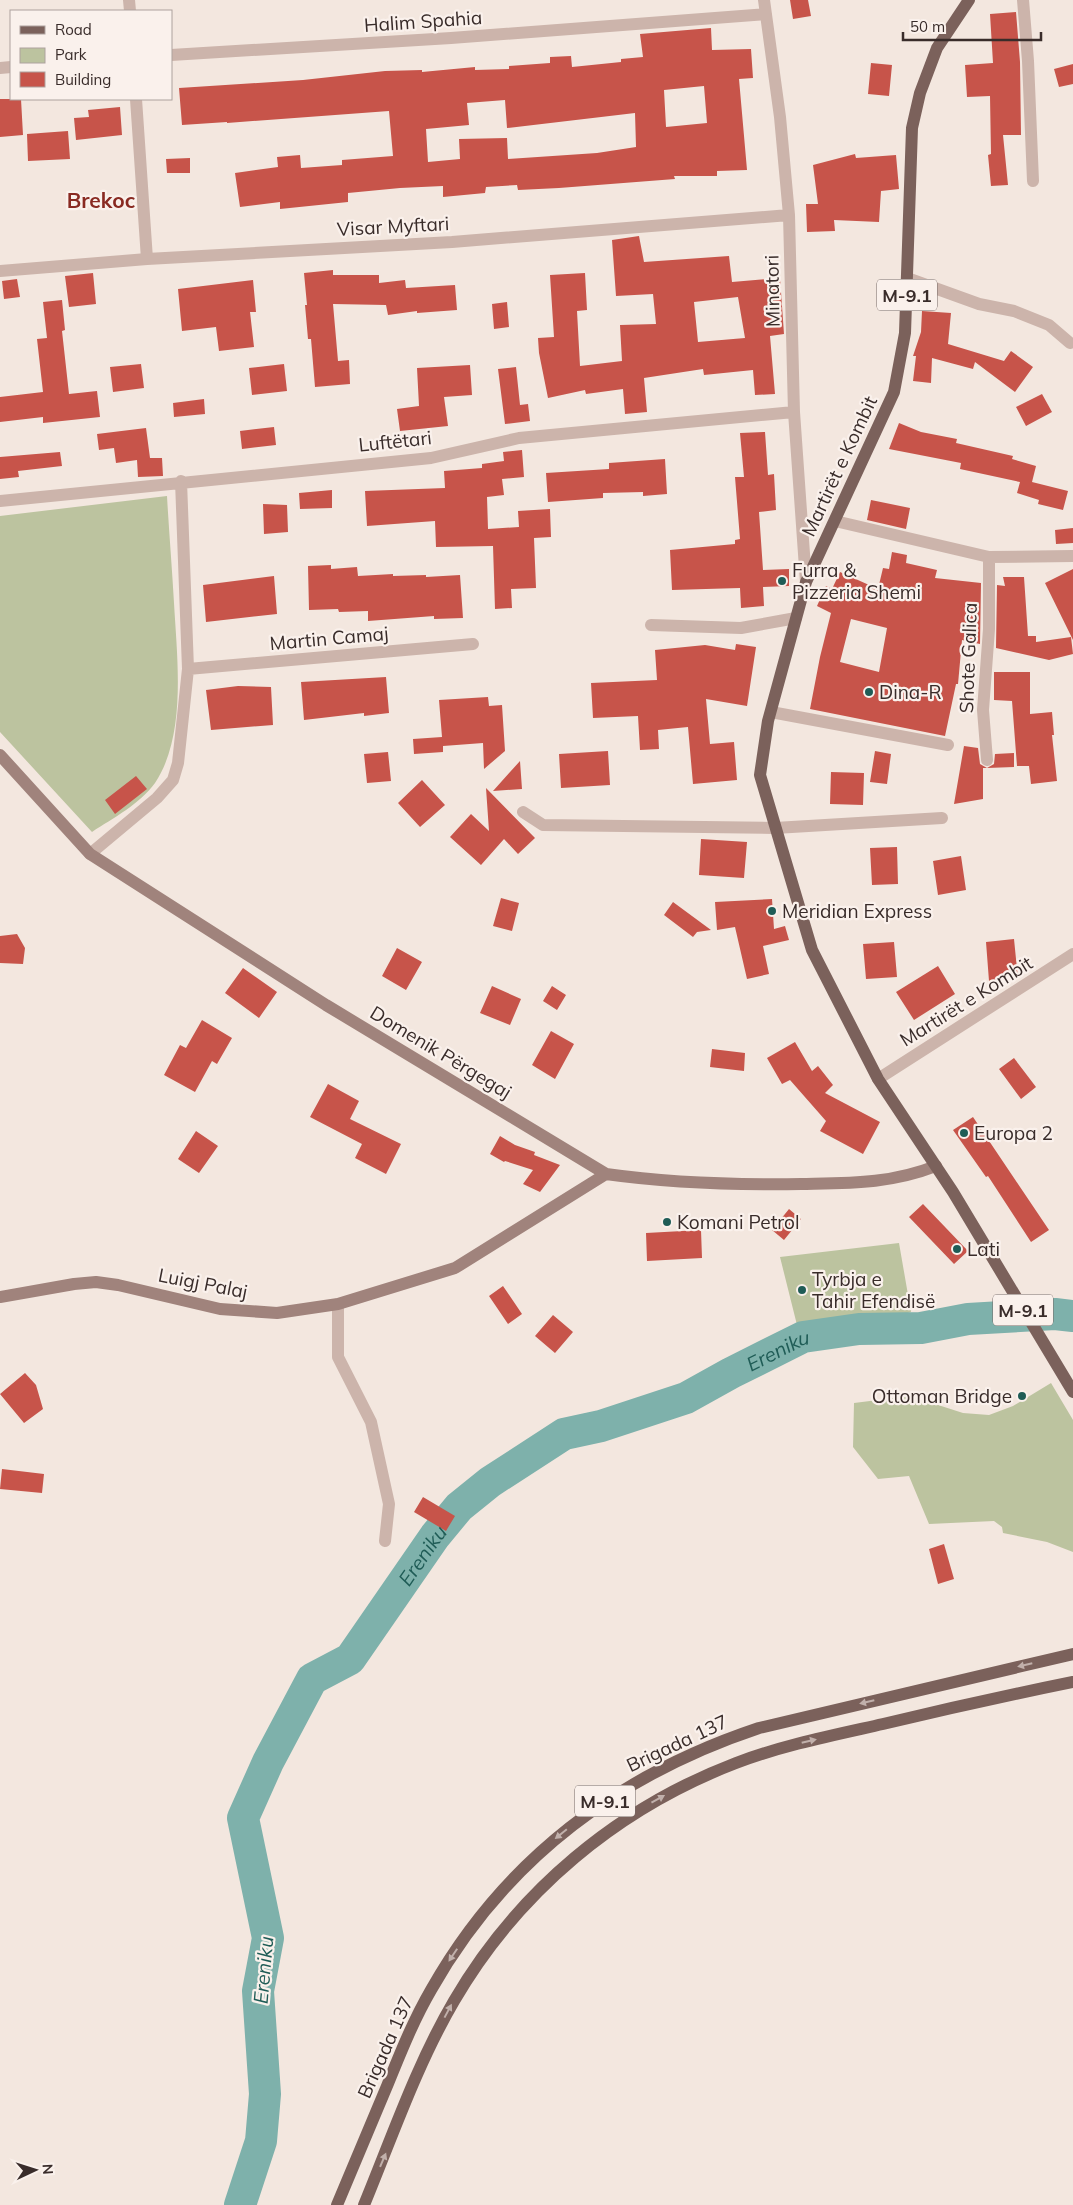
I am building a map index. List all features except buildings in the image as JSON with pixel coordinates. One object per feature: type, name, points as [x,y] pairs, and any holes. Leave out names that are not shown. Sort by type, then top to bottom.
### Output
[{"type":"main road","name":"Martirët e Kombit","points":[[936,1166],[878,1079],[812,950],[760,775],[771,712],[806,582],[836,521],[894,392],[905,333],[912,128],[920,93],[937,48],[969,0]]},
{"type":"main road","name":"Domenik Përgegaj","points":[[0,755],[90,854],[326,1005],[606,1174],[640,1179],[746,1185],[870,1183],[903,1177],[936,1166]]},
{"type":"main road","name":"M-9.1","points":[[936,1166],[1073,1392]]},
{"type":"main road","name":"Luigj Palaj","points":[[0,1297],[96,1282],[118,1285],[220,1309],[277,1313],[338,1304],[455,1268],[606,1174]]},
{"type":"main road","name":"Brigada 137","points":[[337,2205],[416,2019],[448,1963],[486,1910],[508,1885],[531,1861],[584,1816],[626,1788],[668,1764],[706,1747],[759,1728],[1073,1654]]},
{"type":"main road","name":"M-9.1","points":[[364,2205],[425,2059],[442,2023],[470,1975],[506,1927],[527,1903],[550,1879],[599,1837],[644,1807],[681,1787],[767,1752],[983,1700],[1073,1682]]},
{"type":"street","name":"Minatori","points":[[764,0],[780,117],[789,216],[794,412],[806,582]]},
{"type":"street","points":[[1023,0],[1029,70],[1032,182]]},
{"type":"street","name":"Halim Spahia","points":[[172,56],[451,38],[766,14]]},
{"type":"street","points":[[136,100],[147,259]]},
{"type":"street","name":"Visar Myftari","points":[[0,270],[147,259],[452,242],[789,216]]},
{"type":"street","points":[[907,278],[980,304],[1014,311],[1049,325],[1070,344]]},
{"type":"street","name":"Luftëtari","points":[[0,501],[181,481],[431,458],[520,438],[794,412]]},
{"type":"street","points":[[90,854],[144,811],[173,780],[178,764],[188,669],[181,481]]},
{"type":"street","points":[[836,521],[989,557],[1073,556]]},
{"type":"street","name":"Shote Galica","points":[[987,760],[984,710],[989,629],[989,557]]},
{"type":"street","points":[[651,625],[741,628],[796,618]]},
{"type":"street","name":"Martin Camaj","points":[[188,669],[473,644]]},
{"type":"street","points":[[771,712],[948,745]]},
{"type":"street","points":[[523,812],[543,825],[775,828],[942,818]]},
{"type":"street","name":"Martirët e Kombit","points":[[878,1079],[1073,954]]},
{"type":"street","points":[[338,1304],[338,1358],[371,1422],[389,1504],[385,1541]]},
{"type":"green space","points":[[167,496],[178,671],[178,696],[172,742],[165,764],[149,791],[126,810],[92,832],[0,732],[0,516]]},
{"type":"green space","points":[[899,1243],[911,1312],[802,1345],[780,1257]]},
{"type":"green space","points":[[1051,1383],[1073,1420],[1073,1552],[1047,1542],[1003,1533],[1002,1527],[994,1521],[929,1524],[909,1476],[878,1479],[853,1447],[854,1403],[910,1396],[963,1413],[989,1415],[1013,1406]]},
{"type":"waterway","name":"Ereniku","points":[[240,2205],[261,2141],[265,2094],[258,1991],[268,1938],[243,1818],[268,1762],[312,1679],[350,1659],[435,1536],[459,1507],[490,1482],[564,1434],[601,1426],[686,1398],[803,1337],[859,1329],[921,1328],[968,1319],[1055,1314],[1073,1316]]},
{"type":"place","name":"Furra & Pizzeria Shemi","points":[[782,581]]},
{"type":"place","name":"Dina-R","points":[[869,692]]},
{"type":"place","name":"Meridian Express","points":[[772,911]]},
{"type":"place","name":"Europa 2","points":[[964,1133]]},
{"type":"place","name":"Komani Petrol","points":[[667,1222]]},
{"type":"place","name":"Lati","points":[[957,1249]]},
{"type":"place","name":"Tyrbja e Tahir Efendisë","points":[[802,1290]]},
{"type":"place","name":"Ottoman Bridge","points":[[1022,1396]]},
{"type":"district","name":"Brekoc","points":[[101,200]]}]
